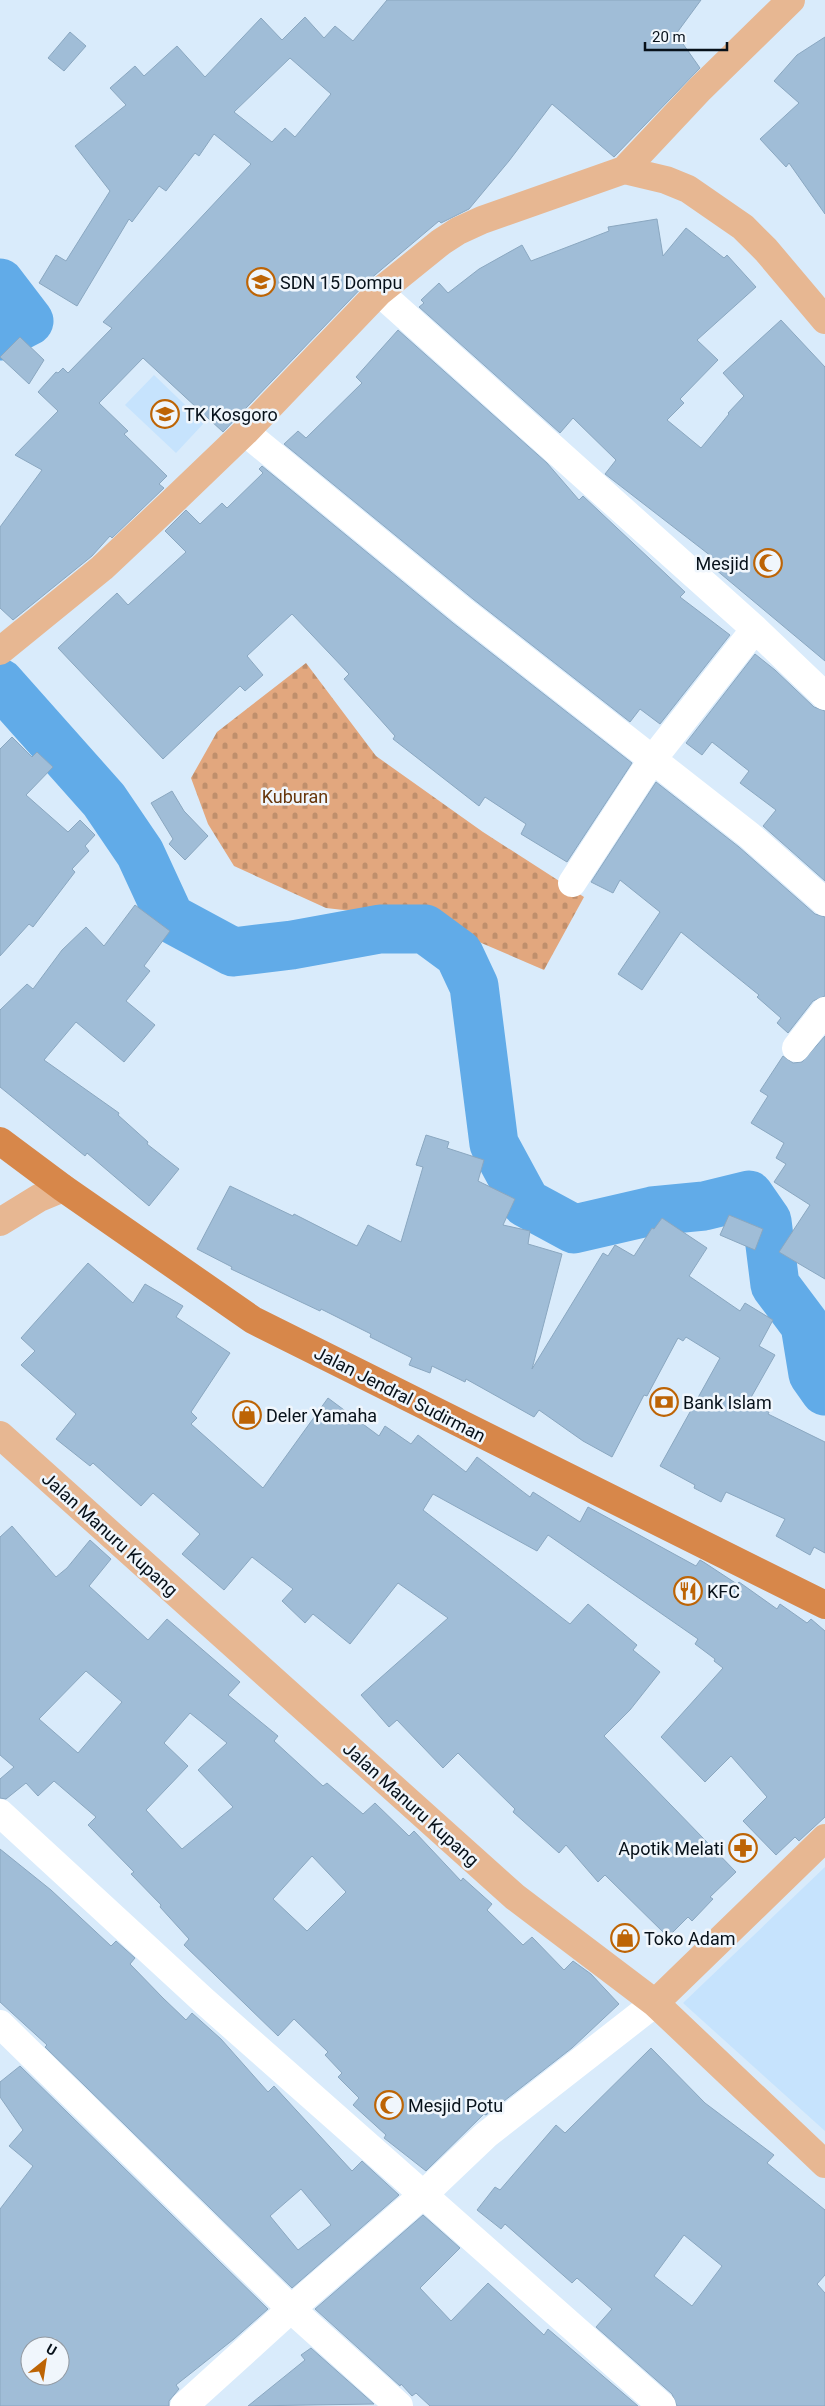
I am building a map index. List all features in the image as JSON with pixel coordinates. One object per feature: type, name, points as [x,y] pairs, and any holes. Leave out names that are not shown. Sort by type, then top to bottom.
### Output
[{"type":"highway","name":"Jalan Jendral Sudirman","points":[[0,1141],[63,1188],[253,1320],[825,1605]]},
{"type":"main road","points":[[5,647],[102,568],[245,432],[379,292],[419,258],[458,231],[482,220],[624,170],[700,90],[792,0]]},
{"type":"main road","points":[[624,170],[666,180],[688,189],[743,227],[766,250],[825,320]]},
{"type":"main road","points":[[0,1222],[40,1198],[63,1188]]},
{"type":"main road","name":"Jalan Manuru Kupang","points":[[0,1435],[515,1897],[655,2003],[825,2164]]},
{"type":"main road","points":[[655,2003],[825,1838]]},
{"type":"street","points":[[379,292],[755,629],[825,696]]},
{"type":"street","points":[[245,432],[463,611],[749,835],[825,902]]},
{"type":"street","points":[[572,883],[652,760],[755,629]]},
{"type":"street","points":[[796,1048],[825,1011]]},
{"type":"street","points":[[0,1813],[203,2000],[662,2406]]},
{"type":"street","points":[[184,2406],[291,2308],[424,2194],[486,2135],[655,2003]]},
{"type":"street","points":[[0,2024],[291,2308],[399,2406]]},
{"type":"shaded area","name":"TK Kosgoro","points":[[154,375],[204,423],[176,453],[125,405]]},
{"type":"shaded area","points":[[825,1867],[825,2131],[683,2003]]},
{"type":"green space","name":"Kuburan","points":[[306,663],[376,756],[483,832],[584,897],[544,970],[472,939],[404,917],[326,908],[234,866],[208,824],[191,778],[217,732]]},
{"type":"building","points":[[387,0],[701,0],[676,34],[700,68],[614,157],[552,104],[509,161],[469,209],[441,223],[439,221],[369,280],[223,432],[143,358],[99,403],[128,431],[124,434],[167,476],[159,484],[164,488],[112,538],[110,536],[92,556],[13,620],[0,608],[0,527],[42,470],[15,455],[58,411],[38,392],[56,372],[58,373],[63,368],[68,373],[112,328],[103,322],[251,164],[214,134],[199,156],[195,153],[166,191],[159,186],[132,222],[129,219],[77,306],[39,283],[56,255],[66,261],[110,191],[75,146],[126,105],[110,88],[135,66],[144,76],[177,46],[205,77],[261,18],[282,40],[305,17],[324,38],[335,26],[353,41]],"holes":[[[290,58],[331,94],[295,137],[285,128],[272,142],[234,112]]]},
{"type":"building","points":[[70,32],[86,46],[64,71],[48,58]]},
{"type":"building","points":[[825,37],[825,214],[789,163],[786,167],[760,139],[799,103],[774,81],[797,55]]},
{"type":"building","points":[[657,219],[663,256],[686,228],[724,258],[727,255],[756,287],[697,340],[718,360],[680,399],[684,403],[667,420],[701,448],[744,396],[723,373],[781,320],[825,367],[825,661],[715,569],[720,563],[605,474],[616,460],[573,418],[560,433],[419,307],[424,303],[421,300],[439,283],[448,293],[479,269],[522,245],[531,261],[609,231],[608,227]]},
{"type":"building","points":[[398,330],[547,463],[579,500],[583,496],[685,592],[680,597],[730,635],[660,724],[640,709],[630,722],[473,599],[284,444],[298,431],[306,438],[362,383],[356,377]]},
{"type":"building","points":[[20,337],[44,360],[29,384],[0,357]]},
{"type":"building","points":[[262,466],[453,623],[632,763],[567,862],[521,834],[526,824],[485,797],[479,806],[393,739],[395,736],[344,679],[349,674],[292,614],[247,656],[263,675],[245,691],[240,686],[163,759],[58,648],[117,593],[128,605],[186,552],[165,531],[186,510],[200,524],[222,503],[227,508],[263,473],[259,469]]},
{"type":"building","points":[[755,654],[814,707],[825,711],[825,881],[763,826],[776,810],[740,783],[749,771],[712,742],[702,755],[686,743]]},
{"type":"building","points":[[12,737],[32,757],[37,752],[53,767],[26,795],[68,832],[80,820],[95,835],[85,846],[89,851],[72,869],[75,872],[33,927],[29,924],[0,956],[0,749]]},
{"type":"building","points":[[656,782],[739,847],[815,914],[825,917],[825,996],[813,1001],[788,1033],[777,1023],[781,1018],[757,997],[759,995],[681,932],[642,990],[618,974],[660,912],[620,880],[613,893],[591,882]]},
{"type":"building","points":[[172,791],[184,811],[208,836],[185,860],[169,844],[173,839],[151,803]]},
{"type":"building","points":[[135,905],[170,931],[144,966],[150,971],[126,1001],[155,1025],[124,1062],[76,1022],[44,1060],[119,1113],[118,1115],[148,1142],[147,1144],[179,1169],[149,1206],[87,1153],[85,1156],[0,1087],[0,1010],[27,984],[33,989],[62,950],[86,927],[104,946]]},
{"type":"building","points":[[825,1036],[825,1279],[779,1252],[810,1205],[774,1182],[786,1164],[776,1158],[784,1143],[751,1123],[768,1096],[760,1091],[783,1056],[793,1063],[802,1062]]},
{"type":"building","points":[[426,1135],[449,1142],[447,1148],[484,1160],[478,1181],[515,1199],[503,1225],[530,1231],[528,1244],[562,1254],[532,1369],[603,1253],[608,1256],[615,1245],[634,1256],[652,1228],[654,1229],[662,1218],[707,1248],[689,1276],[740,1311],[745,1303],[773,1320],[759,1346],[775,1355],[749,1401],[769,1412],[768,1414],[825,1442],[825,1553],[814,1547],[810,1555],[776,1536],[785,1519],[726,1492],[721,1502],[694,1488],[695,1485],[660,1466],[720,1358],[686,1337],[683,1341],[678,1338],[647,1396],[644,1395],[612,1457],[583,1441],[539,1410],[534,1417],[466,1379],[465,1382],[432,1366],[430,1373],[409,1365],[412,1358],[370,1337],[371,1334],[321,1309],[320,1311],[231,1269],[232,1267],[197,1249],[230,1186],[293,1216],[294,1214],[357,1246],[368,1225],[401,1242],[423,1167],[416,1165]]},
{"type":"building","points":[[729,1215],[763,1229],[755,1250],[720,1235]]},
{"type":"building","points":[[88,1263],[133,1303],[145,1284],[183,1306],[176,1317],[230,1353],[191,1412],[197,1418],[191,1424],[263,1488],[328,1398],[379,1436],[385,1426],[411,1444],[418,1435],[466,1472],[477,1457],[530,1497],[533,1492],[580,1522],[588,1507],[696,1566],[700,1560],[737,1584],[739,1582],[777,1609],[780,1604],[807,1623],[811,1619],[825,1631],[825,1817],[799,1841],[795,1837],[776,1855],[743,1821],[767,1797],[731,1756],[705,1782],[661,1737],[723,1668],[714,1661],[715,1659],[695,1644],[698,1639],[548,1535],[537,1551],[433,1494],[423,1510],[570,1624],[588,1604],[637,1645],[633,1650],[660,1672],[630,1710],[604,1736],[736,1872],[710,1897],[713,1899],[692,1921],[688,1917],[668,1937],[605,1875],[598,1882],[566,1845],[559,1853],[513,1812],[515,1809],[458,1753],[443,1768],[397,1720],[389,1727],[361,1695],[448,1618],[398,1583],[350,1644],[313,1614],[305,1623],[282,1601],[293,1589],[252,1557],[224,1590],[182,1554],[200,1534],[153,1493],[141,1506],[93,1463],[90,1466],[56,1439],[76,1414],[21,1365],[35,1351],[21,1338]]},
{"type":"building","points":[[12,1526],[56,1577],[67,1568],[90,1540],[111,1559],[89,1586],[148,1640],[167,1619],[240,1682],[228,1695],[278,1736],[274,1741],[323,1786],[327,1783],[363,1814],[375,1803],[409,1836],[414,1831],[461,1881],[463,1878],[492,1904],[487,1910],[523,1945],[532,1937],[564,1970],[573,1961],[591,1974],[619,2004],[572,2048],[486,2115],[484,2114],[426,2171],[384,2138],[386,2135],[353,2105],[359,2098],[338,2077],[342,2073],[325,2055],[328,2052],[294,2019],[278,2036],[184,1945],[189,1939],[160,1907],[161,1905],[131,1874],[134,1872],[88,1825],[96,1817],[54,1781],[38,1796],[26,1783],[6,1799],[0,1798],[0,1779],[14,1767],[0,1755],[0,1537]],"holes":[[[86,1671],[122,1702],[78,1753],[39,1719]],[[190,1713],[227,1743],[198,1770],[233,1807],[182,1849],[146,1810],[188,1766],[164,1743]],[[312,1856],[346,1892],[307,1931],[273,1899]]]},
{"type":"building","points":[[0,1849],[51,1890],[111,1946],[116,1941],[135,1958],[130,1964],[163,1998],[186,2020],[192,2013],[221,2039],[268,2092],[274,2086],[352,2171],[362,2161],[399,2195],[292,2288],[45,2047],[47,2045],[0,2002]],"holes":[[[301,2189],[331,2225],[298,2250],[270,2216]]]},
{"type":"building","points":[[651,2048],[705,2103],[774,2155],[767,2163],[825,2210],[825,2275],[817,2284],[825,2293],[825,2406],[677,2406],[672,2394],[596,2327],[612,2309],[577,2278],[572,2283],[505,2224],[501,2229],[477,2210],[495,2187],[500,2190],[556,2125],[565,2133]],"holes":[[[684,2235],[722,2266],[692,2306],[654,2276]]]},
{"type":"building","points":[[20,2066],[268,2309],[176,2385],[179,2389],[169,2401],[169,2406],[0,2406],[0,2209],[33,2166],[9,2146],[23,2130],[0,2097],[0,2082]]},
{"type":"building","points":[[423,2215],[460,2248],[420,2288],[451,2321],[488,2283],[544,2335],[548,2329],[638,2406],[430,2406],[416,2393],[412,2396],[401,2384],[400,2386],[315,2309]]},
{"type":"building","points":[[311,2348],[374,2404],[248,2406],[305,2360],[301,2355]]},
{"type":"waterway","points":[[0,283],[29,321],[0,336]]},
{"type":"waterway","points":[[0,683],[104,800],[140,853],[170,918],[233,952],[292,945],[380,929],[425,929],[459,954],[474,986],[494,1144],[526,1203],[574,1229],[652,1211],[704,1206],[749,1195],[767,1221],[775,1285],[805,1325],[813,1374],[825,1391]]},
{"type":"place","name":"SDN 15 Dompu","points":[[261,282]]},
{"type":"place","name":"TK Kosgoro","points":[[165,414]]},
{"type":"place","name":"Mesjid","points":[[768,563]]},
{"type":"place","name":"Bank Islam","points":[[664,1402]]},
{"type":"place","name":"Deler Yamaha","points":[[247,1415]]},
{"type":"place","name":"KFC","points":[[688,1591]]},
{"type":"place","name":"Apotik Melati","points":[[743,1848]]},
{"type":"place","name":"Toko Adam","points":[[625,1938]]},
{"type":"place","name":"Mesjid Potu","points":[[389,2105]]}]
